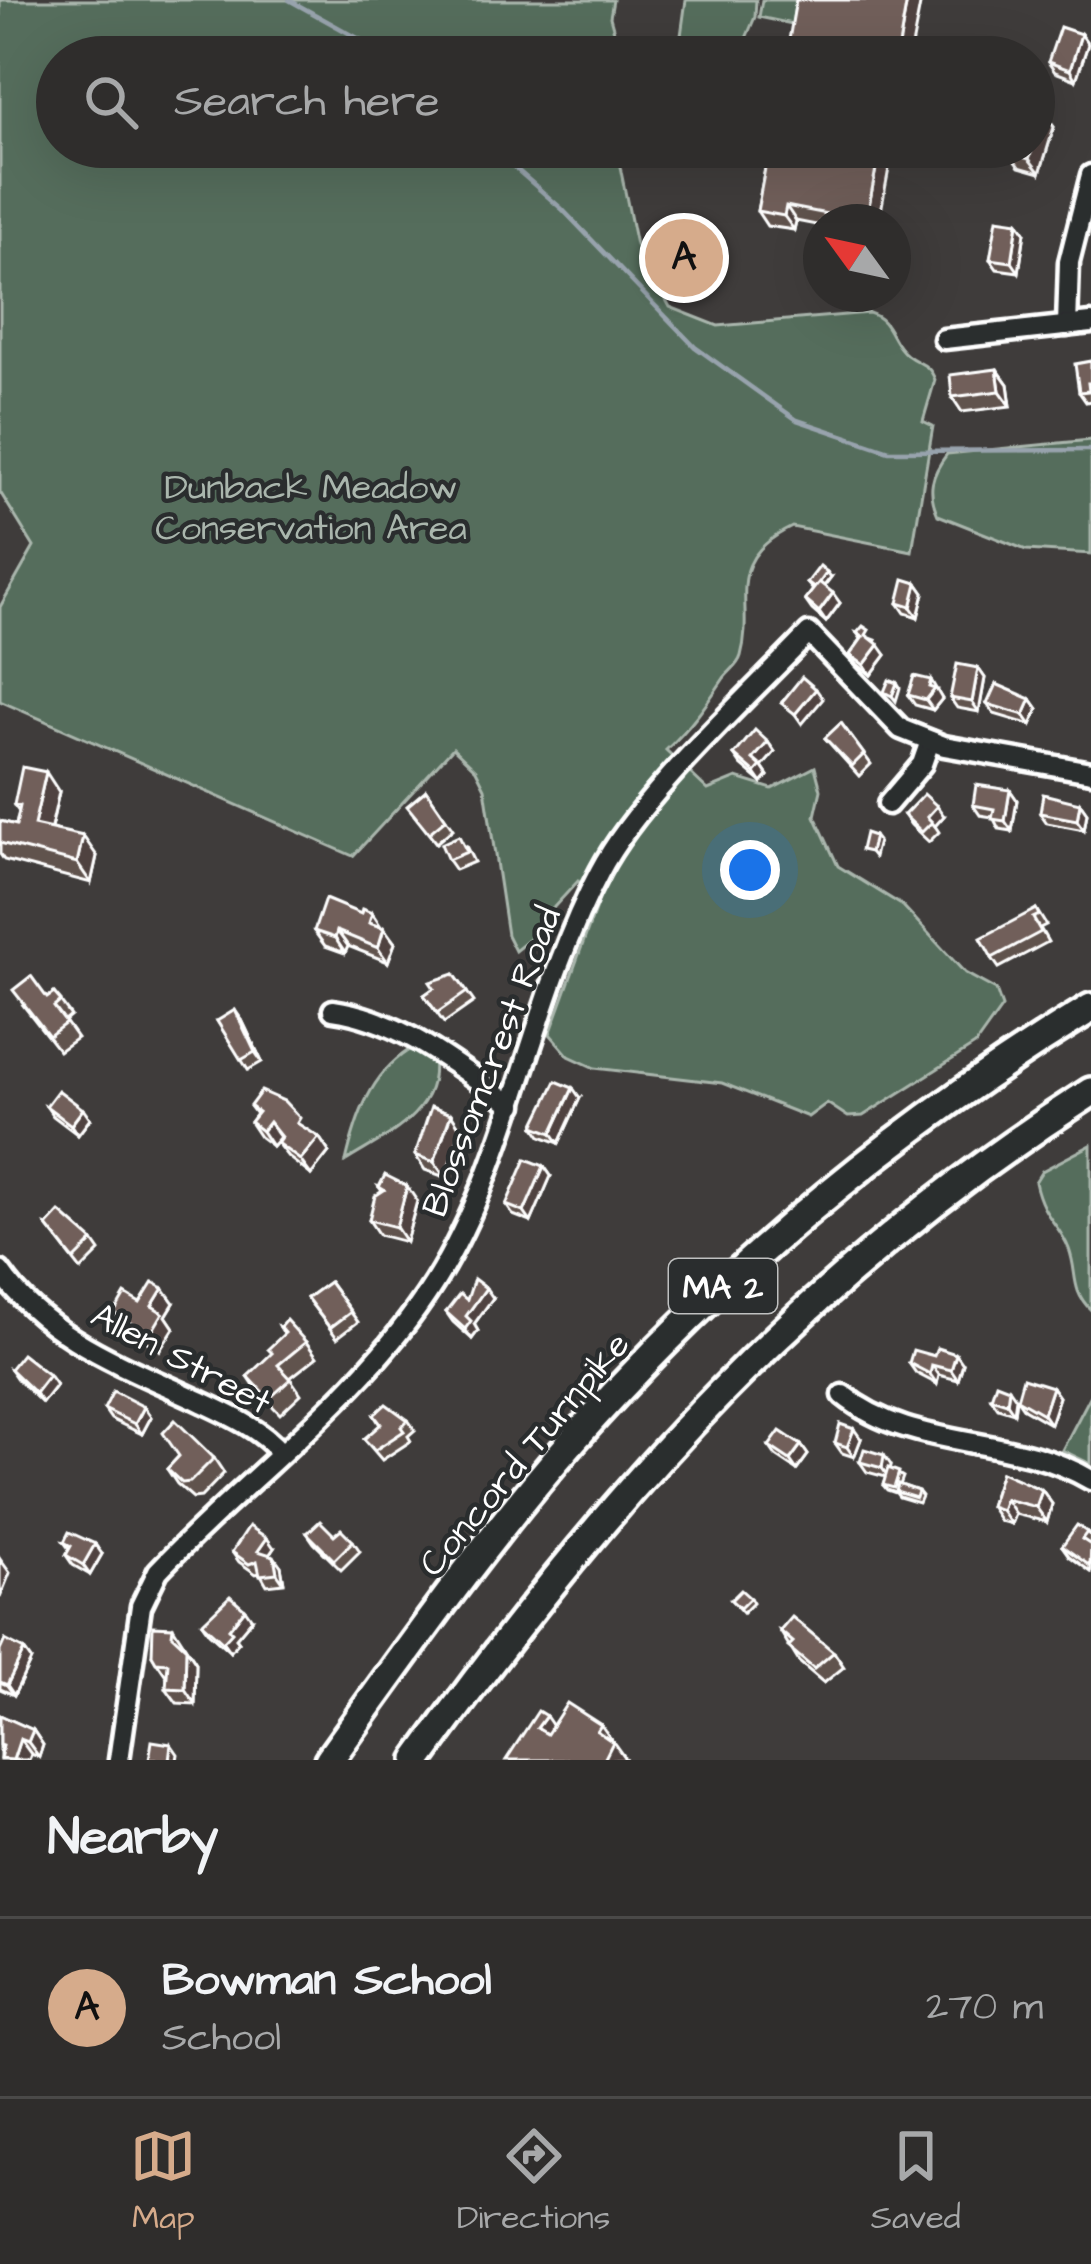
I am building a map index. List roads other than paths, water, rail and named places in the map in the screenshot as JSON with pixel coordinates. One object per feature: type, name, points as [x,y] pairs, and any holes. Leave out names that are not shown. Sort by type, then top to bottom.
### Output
[{"type":"highway","name":"Concord Turnpike","points":[[329,1760],[521,1501],[689,1318],[867,1161],[1091,1008]]},
{"type":"highway","name":"MA 2","points":[[418,1760],[588,1534],[738,1370],[884,1240],[1091,1092]]},
{"type":"street","points":[[1067,326],[1064,298],[1069,262],[1091,175]]},
{"type":"street","points":[[944,339],[1091,323]]},
{"type":"street","name":"Blossomcrest Road","points":[[119,1760],[141,1606],[158,1570],[363,1370],[432,1286],[464,1231],[600,870],[678,772],[809,633],[875,706],[901,729],[930,741]]},
{"type":"street","points":[[888,804],[922,764],[930,741],[1091,772]]},
{"type":"street","points":[[333,1010],[372,1016],[406,1032],[513,1105]]},
{"type":"street","name":"Allen Street","points":[[0,1271],[14,1292],[90,1351],[233,1418],[281,1453]]},
{"type":"street","points":[[843,1395],[889,1424],[1002,1445],[1060,1463],[1091,1480]]},
{"type":"waterway","points":[[289,0],[354,36]]},
{"type":"waterway","points":[[515,168],[562,209],[695,347],[797,420],[889,451],[1091,450]]},
{"type":"place","name":"Bowman School","points":[[684,258]]},
{"type":"park label","name":"Dunback Meadow Conservation Area","points":[[311,506]]}]
